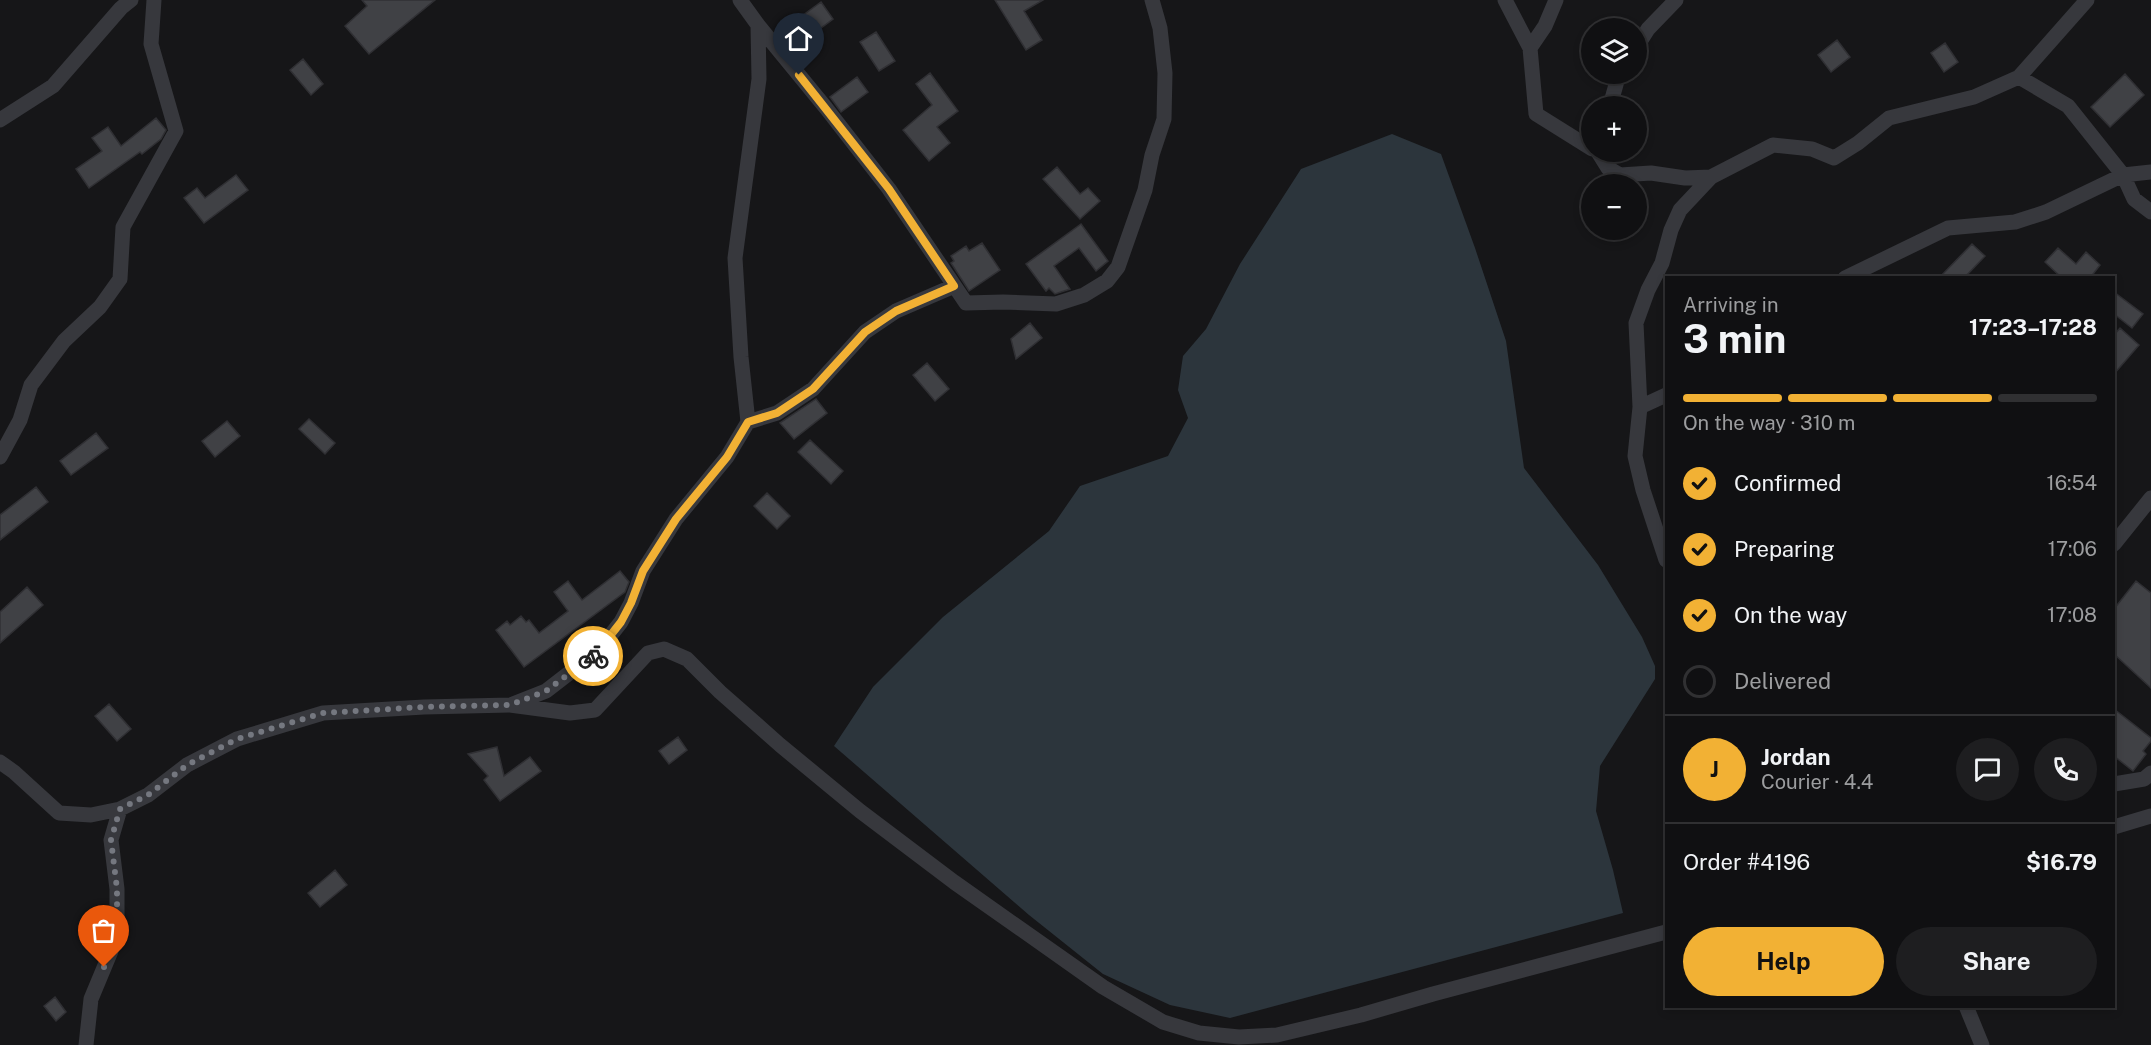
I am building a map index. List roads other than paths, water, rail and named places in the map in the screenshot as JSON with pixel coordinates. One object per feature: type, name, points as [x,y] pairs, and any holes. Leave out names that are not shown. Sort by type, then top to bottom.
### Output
[{"type":"street","points":[[0,120],[53,86],[121,8],[131,0]]},
{"type":"street","points":[[0,457],[20,420],[32,385],[64,341],[100,307],[120,279],[123,227],[176,131],[151,44],[154,0]]},
{"type":"street","points":[[740,0],[889,189],[966,303],[1056,304],[1084,295],[1107,281],[1118,267],[1145,190],[1152,155],[1164,119],[1165,73],[1160,28],[1152,0]]},
{"type":"street","points":[[1505,0],[1530,48],[1536,114],[1581,142]]},
{"type":"street","points":[[1530,48],[1545,26],[1556,0]]},
{"type":"street","points":[[1647,29],[1676,0]]},
{"type":"street","points":[[1665,557],[1643,490],[1635,456],[1640,407],[1636,323],[1648,290],[1662,263],[1671,230],[1680,210],[1712,177],[1773,145],[1812,149],[1834,158],[1858,143],[1889,118],[1974,97],[2019,77],[2087,0]]},
{"type":"street","points":[[510,705],[546,691],[599,650],[621,622],[643,571],[676,519],[727,457],[748,422],[741,357],[735,258],[759,79],[758,25]]},
{"type":"street","points":[[2019,77],[2068,106],[2123,175],[2134,199],[2151,212]]},
{"type":"street","points":[[1604,162],[1608,168],[1620,175],[1651,173],[1685,178],[1712,177]]},
{"type":"street","points":[[1849,276],[1948,228],[2015,222],[2046,212],[2123,175],[2151,172]]},
{"type":"street","points":[[748,422],[777,413],[813,389],[865,332],[896,311],[954,286]]},
{"type":"street","points":[[1640,407],[1665,394]]},
{"type":"street","points":[[2115,543],[2151,498]]},
{"type":"street","points":[[0,762],[59,813],[91,815],[120,809],[148,795],[187,765],[237,739],[323,713],[510,705],[570,712],[595,710],[648,653],[664,649],[687,658],[720,692],[780,745],[860,811],[954,882],[1103,987],[1163,1022],[1199,1033],[1239,1037],[1277,1035],[1361,1016],[1433,994],[1665,932]]},
{"type":"street","points":[[2115,784],[2144,779],[2151,773]]},
{"type":"street","points":[[86,1045],[90,999],[111,951],[117,926],[117,889],[111,840],[120,809]]},
{"type":"street","points":[[2115,827],[2151,816]]},
{"type":"street","points":[[1966,1008],[1982,1045]]}]
